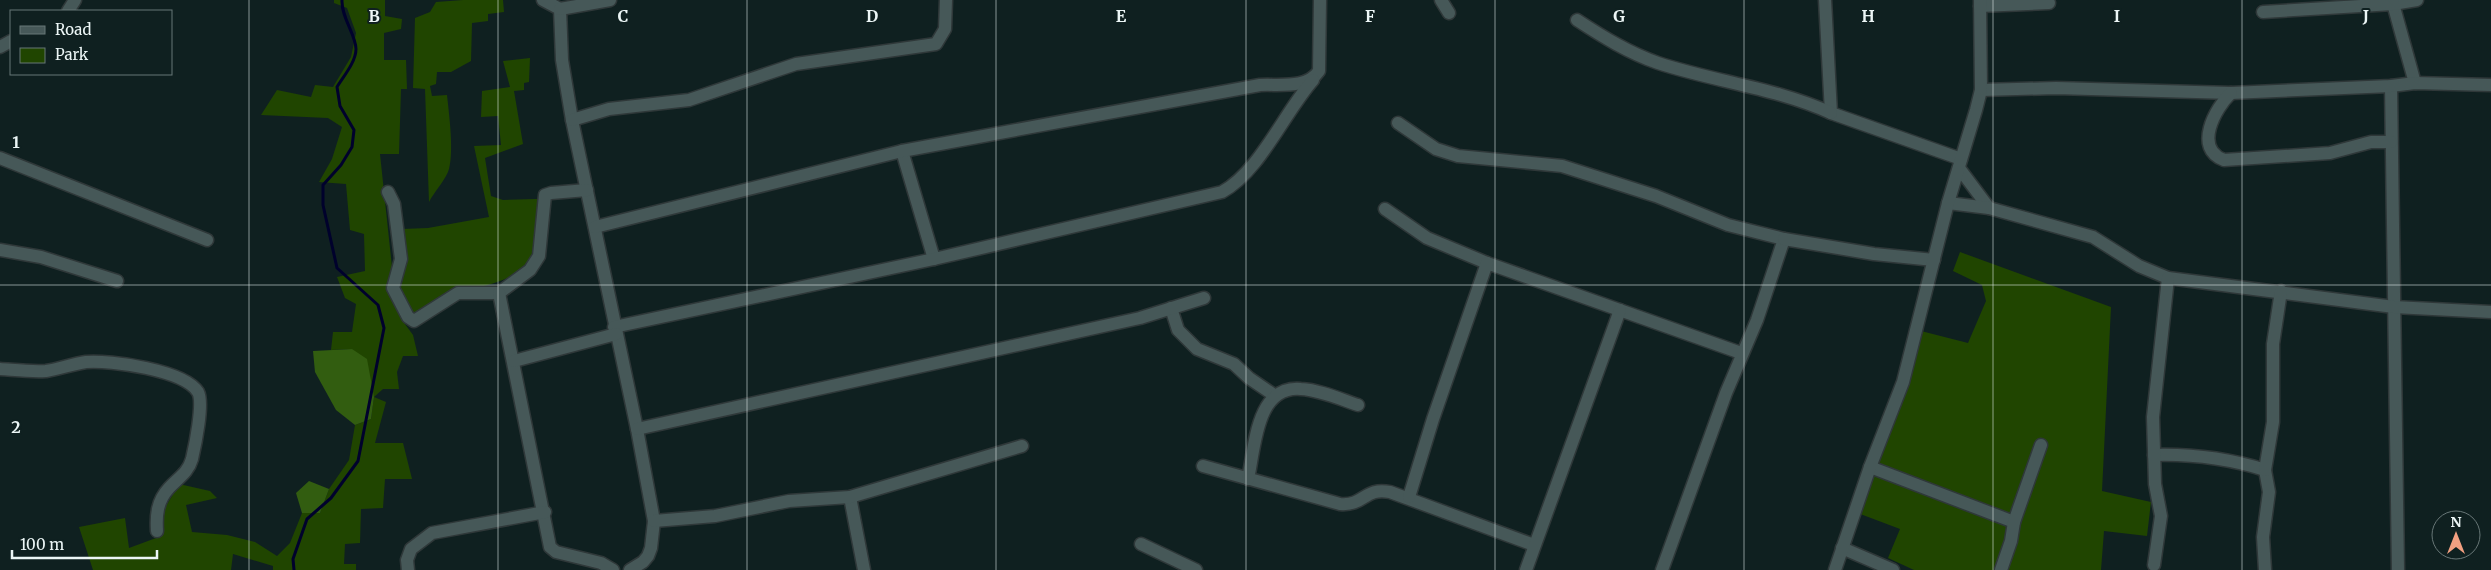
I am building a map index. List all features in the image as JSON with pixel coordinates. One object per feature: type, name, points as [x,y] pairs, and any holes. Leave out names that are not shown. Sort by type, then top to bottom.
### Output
[{"type":"street","points":[[543,0],[560,9],[610,0]]},
{"type":"street","points":[[572,120],[609,109],[689,100],[796,64],[936,44],[945,29],[946,0]]},
{"type":"street","points":[[514,360],[615,330],[1222,192],[1251,167],[1296,100],[1319,71],[1320,0]]},
{"type":"street","points":[[1441,0],[1449,13]]},
{"type":"street","points":[[1825,0],[1832,113]]},
{"type":"street","points":[[2263,12],[2417,0]]},
{"type":"street","points":[[2393,2],[2415,83]]},
{"type":"street","points":[[1835,570],[1870,467],[1903,382],[1948,203],[1980,90],[1980,3],[2049,3]]},
{"type":"street","points":[[560,9],[562,60],[572,120],[637,429],[654,521],[651,548],[648,556],[643,562],[630,570]]},
{"type":"street","points":[[1577,20],[1614,44],[1657,62],[1802,100],[1960,163],[1989,208]]},
{"type":"street","points":[[595,226],[902,151],[1260,85],[1300,84],[1313,80]]},
{"type":"street","points":[[1980,90],[2056,88],[2231,93],[2391,86],[2415,83],[2491,85]]},
{"type":"street","points":[[2391,86],[2398,570]]},
{"type":"street","points":[[2231,93],[2216,110],[2210,131],[2210,150],[2216,157],[2224,160],[2330,153],[2371,142],[2391,142]]},
{"type":"street","points":[[1398,123],[1436,149],[1458,156],[1562,166],[1656,196],[1728,225],[1784,239],[1856,252],[1934,260]]},
{"type":"street","points":[[902,151],[934,259]]},
{"type":"street","points":[[0,158],[207,240]]},
{"type":"street","points":[[388,192],[394,204],[401,259],[393,288],[408,317],[414,321],[458,294],[499,293],[530,270],[538,260],[545,195],[551,192],[587,190]]},
{"type":"street","points":[[1948,203],[1989,208],[2092,237],[2139,266],[2168,278],[2394,307],[2491,312]]},
{"type":"street","points":[[1385,209],[1427,238],[1487,264],[1741,352]]},
{"type":"street","points":[[1662,570],[1741,352],[1757,320],[1784,239]]},
{"type":"street","points":[[0,250],[42,256],[117,281]]},
{"type":"street","points":[[1409,497],[1433,419],[1487,264]]},
{"type":"street","points":[[2154,565],[2161,516],[2155,484],[2153,417],[2168,278]]},
{"type":"street","points":[[2264,570],[2263,537],[2269,492],[2266,470],[2273,422],[2274,338],[2281,291]]},
{"type":"street","points":[[499,293],[545,512],[549,544],[553,550],[601,563],[613,570]]},
{"type":"street","points":[[637,429],[1140,318],[1204,298]]},
{"type":"street","points":[[1171,308],[1178,330],[1197,350],[1234,364],[1249,378],[1274,395]]},
{"type":"street","points":[[1526,570],[1620,310]]},
{"type":"street","points":[[0,369],[44,371],[87,362],[104,363],[163,372],[181,378],[194,388],[200,399],[198,428],[192,458],[185,474],[168,489],[161,499],[156,513],[156,531]]},
{"type":"street","points":[[1248,479],[1262,414],[1274,395],[1286,389],[1302,389],[1358,405]]},
{"type":"street","points":[[2001,570],[2011,541],[2014,522],[2040,445]]},
{"type":"street","points":[[654,521],[715,516],[789,501],[850,497],[1022,446]]},
{"type":"street","points":[[2154,455],[2178,454],[2266,470]]},
{"type":"street","points":[[1203,466],[1340,504],[1351,505],[1378,489],[1409,497],[1534,545]]},
{"type":"street","points":[[1870,467],[2014,522]]},
{"type":"street","points":[[850,497],[864,570]]},
{"type":"street","points":[[408,570],[406,560],[411,549],[432,533],[545,512]]},
{"type":"street","points":[[1141,544],[1196,570]]},
{"type":"street","points":[[1842,548],[1894,570]]},
{"type":"green space","points":[[334,0],[385,0],[385,16],[402,19],[401,29],[384,33],[384,60],[406,60],[407,89],[401,89],[399,154],[380,154],[392,267],[388,289],[402,320],[413,335],[418,356],[403,356],[397,372],[399,389],[383,389],[374,397],[352,349],[331,350],[333,332],[352,332],[356,304],[345,298],[337,277],[365,271],[364,234],[350,230],[346,184],[319,182],[332,159],[342,127],[328,118],[261,115],[277,90],[311,97],[315,85],[333,87],[351,57],[356,33],[347,8],[334,3]]},
{"type":"green space","points":[[503,0],[504,12],[488,14],[488,21],[472,23],[471,61],[451,72],[437,72],[436,84],[430,86],[432,96],[447,95],[451,152],[448,173],[429,202],[425,89],[413,88],[415,18],[430,12],[436,2]]},
{"type":"green space","points":[[530,58],[529,82],[524,83],[524,90],[514,91],[523,144],[485,158],[491,196],[503,200],[537,199],[539,222],[536,253],[526,267],[506,279],[446,295],[422,310],[410,313],[396,284],[402,229],[428,228],[489,217],[474,146],[501,145],[498,116],[481,117],[482,91],[510,87],[503,61]]},
{"type":"green space","points":[[1960,252],[2111,307],[2102,491],[2151,502],[2147,536],[2104,531],[2101,570],[1914,570],[1888,558],[1900,529],[1855,512],[1921,331],[1968,343],[1986,301],[1982,285],[1953,271]]},
{"type":"green space","points":[[352,349],[367,359],[374,397],[371,419],[355,425],[336,410],[315,372],[313,351]]},
{"type":"green space","points":[[374,397],[386,402],[375,443],[403,443],[412,479],[385,479],[383,508],[361,509],[360,543],[345,544],[344,564],[356,564],[356,570],[273,570],[273,566],[233,554],[231,570],[93,570],[79,527],[125,518],[129,548],[156,538],[163,511],[179,484],[210,491],[217,498],[186,505],[192,532],[227,535],[255,542],[277,556],[290,543],[302,513],[320,513],[329,489],[349,460],[355,425],[371,419]]},
{"type":"green space","points":[[309,481],[329,489],[320,513],[302,513],[296,493]]},
{"type":"waterway","points":[[294,570],[293,559],[307,519],[331,498],[358,461],[384,328],[378,305],[337,268],[323,205],[323,185],[341,165],[352,147],[354,130],[340,106],[337,87],[352,64],[356,49],[354,38],[344,13],[342,0]]}]
